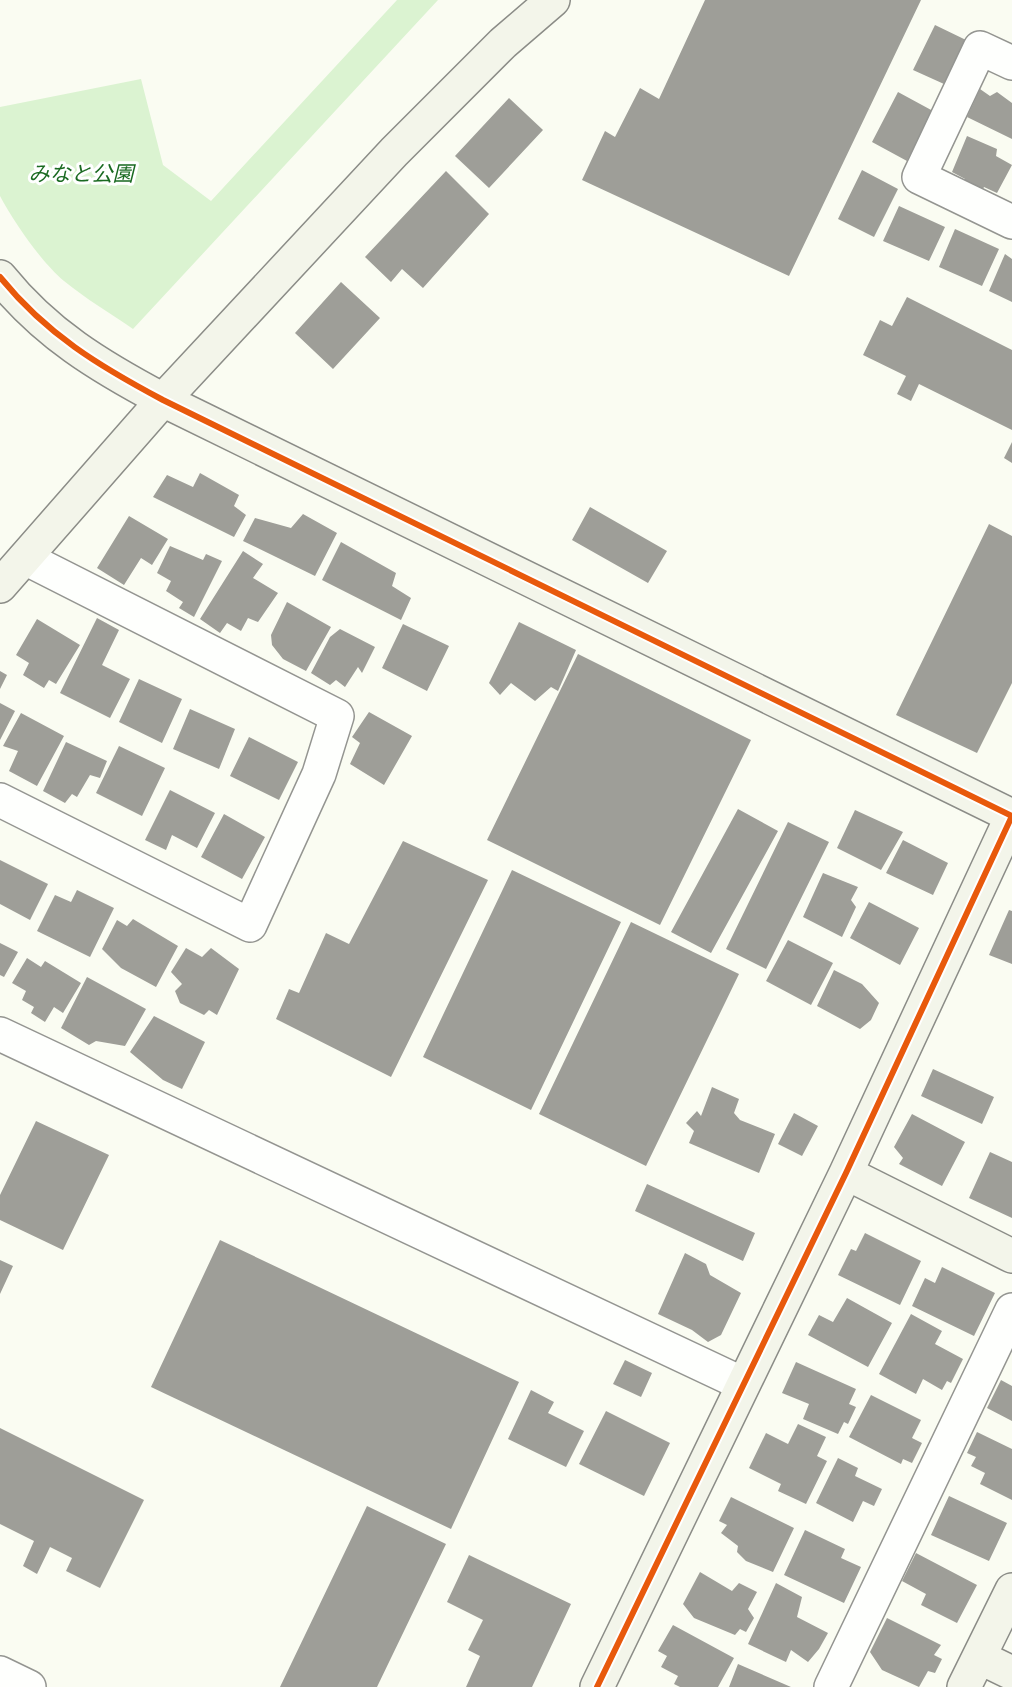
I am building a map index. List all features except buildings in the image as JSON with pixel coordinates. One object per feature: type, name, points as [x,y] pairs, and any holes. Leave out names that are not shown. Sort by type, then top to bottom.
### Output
[{"type":"street","points":[[0,586],[162,400],[394,152],[503,43],[553,0]]},
{"type":"street","points":[[1012,63],[980,48],[919,177],[1012,222]]},
{"type":"street","points":[[0,277],[15,295],[59,336],[107,370],[162,400],[1012,816],[846,1173],[597,1687]]},
{"type":"street","points":[[0,800],[250,925],[319,774],[337,716],[25,558]]},
{"type":"street","points":[[0,1034],[743,1384]]},
{"type":"street","points":[[846,1173],[1012,1256]]},
{"type":"street","points":[[831,1687],[1012,1310]]},
{"type":"street","points":[[964,1687],[1012,1590]]},
{"type":"street","points":[[979,1657],[1012,1673]]},
{"type":"street","points":[[0,1673],[29,1687]]},
{"type":"green space","name":"みなと公園","points":[[397,0],[438,0],[133,329],[81,294],[55,273],[29,241],[0,196],[0,107],[141,79],[163,165],[211,201]]},
{"type":"cycle path","points":[[0,277],[55,332],[95,361],[163,400],[1012,816]]},
{"type":"cycle path","points":[[597,1687],[846,1173],[1012,816]]}]
